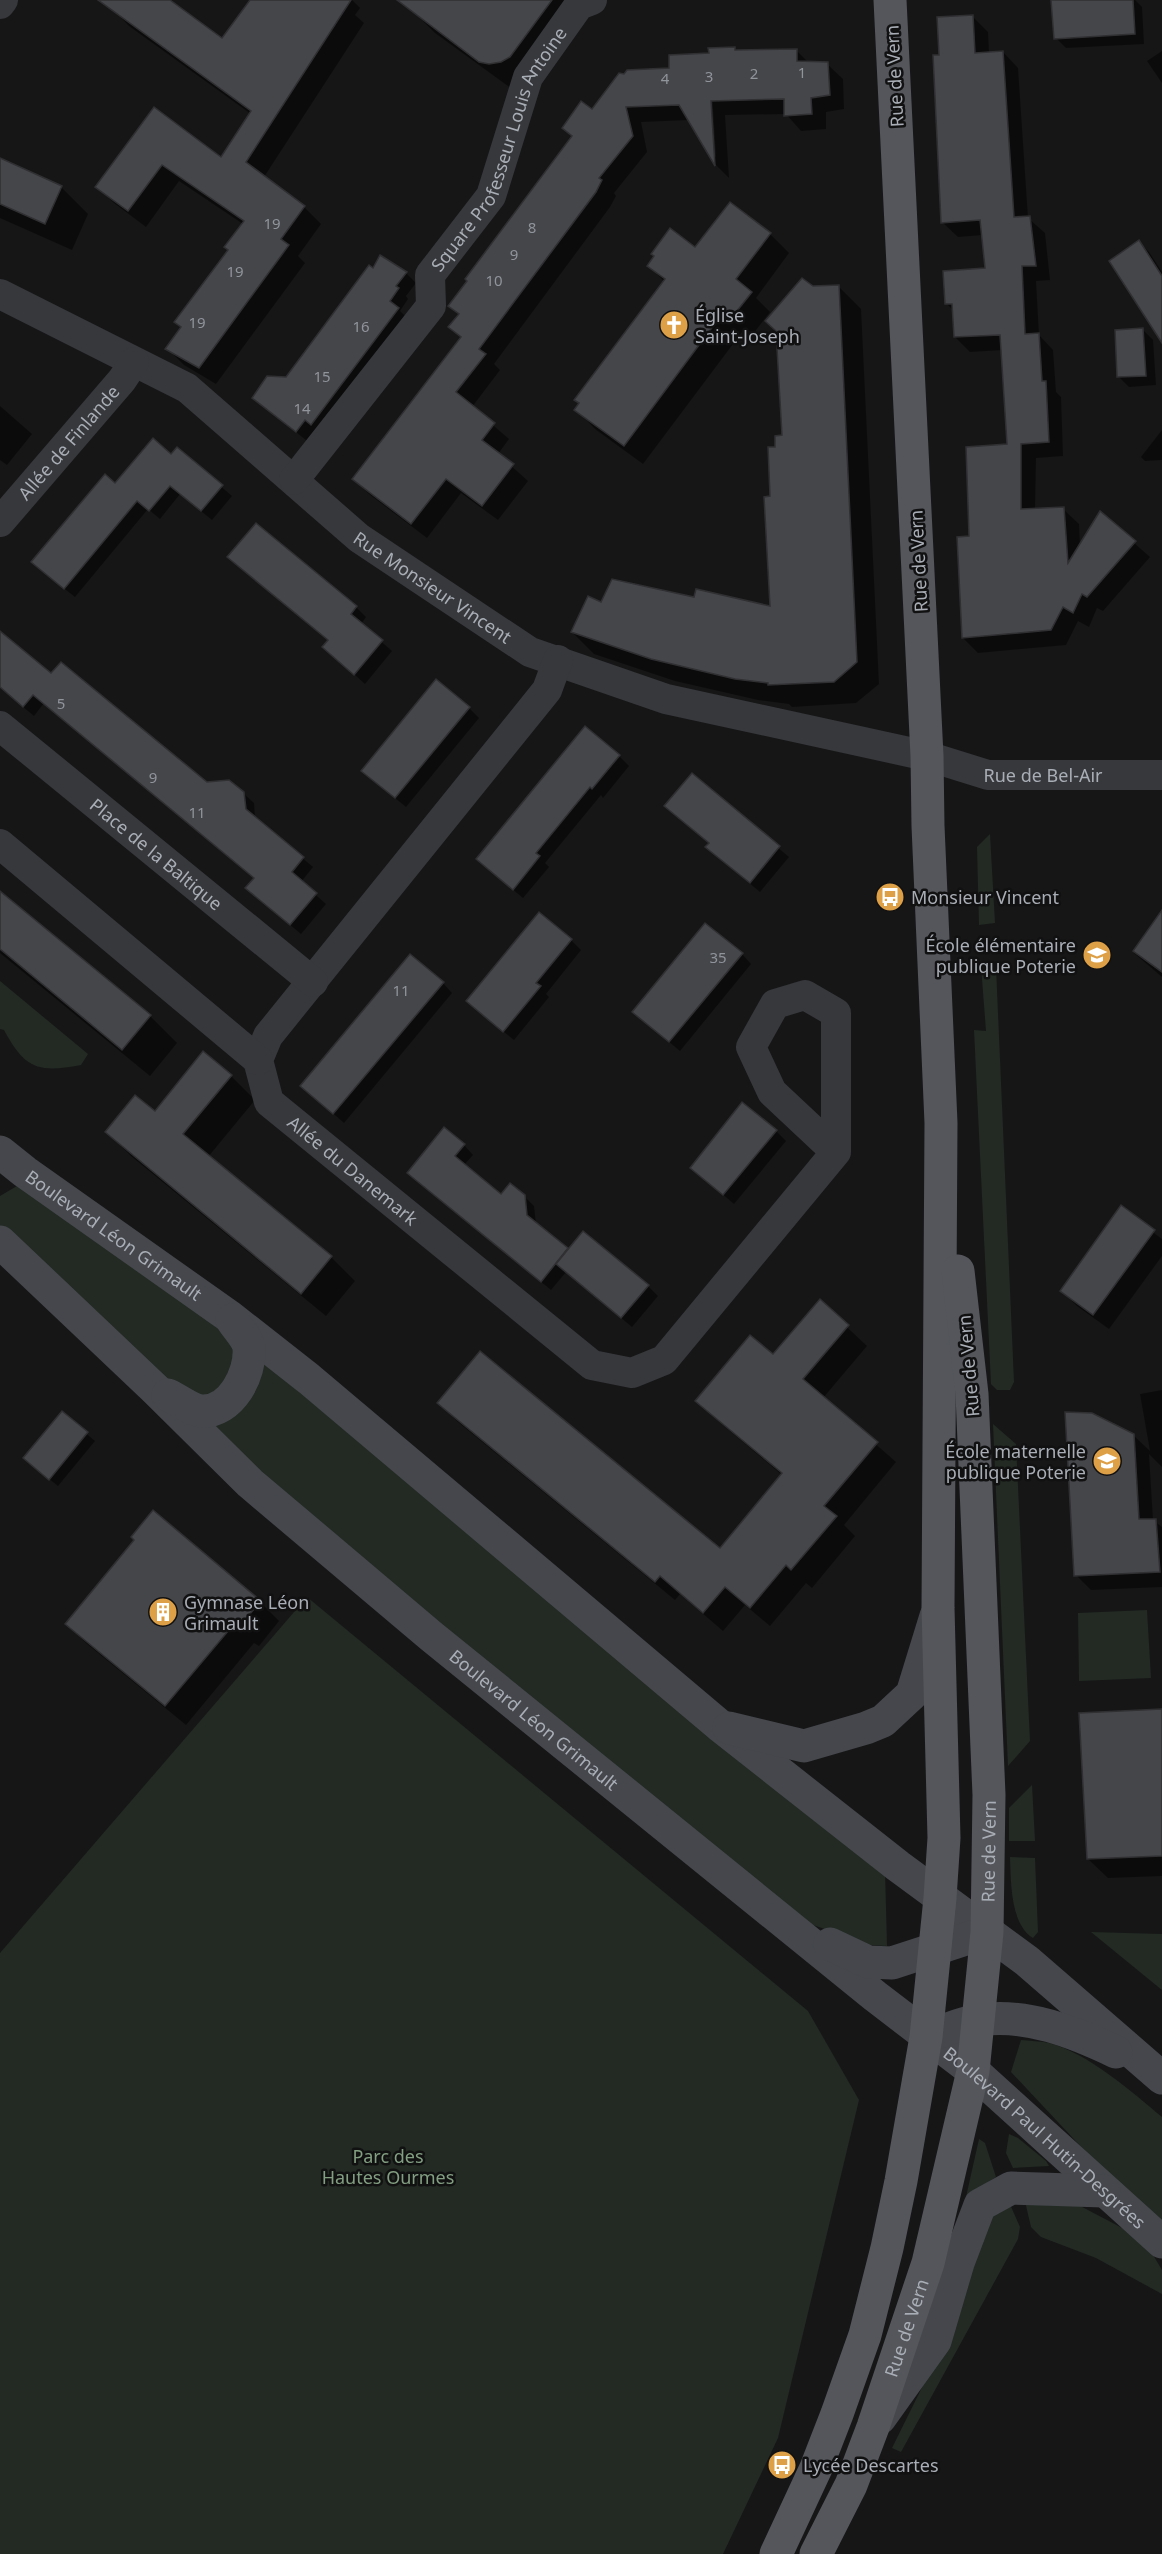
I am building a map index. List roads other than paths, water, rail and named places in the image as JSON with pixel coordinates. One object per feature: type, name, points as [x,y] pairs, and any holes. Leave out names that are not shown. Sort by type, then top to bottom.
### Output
[{"type":"main road","name":"Rue de Vern","points":[[776,2554],[816,2468],[865,2334],[901,2181],[926,2037],[944,1838],[938,1608],[941,1123],[927,756],[890,0]]},
{"type":"main road","name":"Rue de Vern","points":[[816,2554],[851,2485],[928,2263],[973,2071],[987,1932],[989,1795],[972,1394],[941,1123]]},
{"type":"main road","name":"Boulevard Léon Grimault","points":[[0,1152],[230,1317],[309,1378],[719,1725],[940,1898]]},
{"type":"main road","name":"Boulevard Léon Grimault","points":[[0,1242],[259,1491],[431,1636],[926,2037]]},
{"type":"main road","name":"Boulevard Léon Grimault","points":[[155,1389],[200,1411],[219,1407],[234,1396],[247,1370],[249,1346],[230,1317]]},
{"type":"main road","points":[[719,1725],[804,1746],[866,1728],[883,1720],[912,1694],[938,1608]]},
{"type":"main road","points":[[940,1898],[1044,1975],[1156,2073]]},
{"type":"main road","points":[[787,1925],[868,1962],[892,1963],[987,1932]]},
{"type":"main road","points":[[926,2037],[978,2020],[1029,2020],[1081,2035],[1156,2073]]},
{"type":"main road","name":"Boulevard Paul Hutin-Desgrées","points":[[926,2037],[973,2071],[1162,2242]]},
{"type":"main road","points":[[873,2427],[935,2341],[958,2263],[980,2205],[1011,2188],[1104,2191]]},
{"type":"street","points":[[0,4],[3,0]]},
{"type":"street","name":"Square Professeur Louis Antoine","points":[[294,480],[431,306],[430,275],[491,196],[528,77],[579,5],[592,0]]},
{"type":"street","name":"Rue Monsieur Vincent","points":[[0,294],[187,388],[359,538],[530,652],[666,699],[927,756]]},
{"type":"street","name":"Allée de Finlande","points":[[0,522],[122,380],[134,362]]},
{"type":"street","points":[[0,844],[258,1060],[268,1036],[547,690],[558,660]]},
{"type":"street","name":"Place de la Baltique","points":[[0,726],[313,982]]},
{"type":"street","name":"Rue de Bel-Air","points":[[927,756],[988,775],[1003,777],[1162,775]]},
{"type":"street","points":[[805,995],[836,1013],[836,1152],[772,1092],[751,1047],[775,1004],[805,995]]},
{"type":"street","name":"Allée du Danemark","points":[[258,1060],[269,1102],[592,1365],[632,1373],[664,1360],[836,1152]]},
{"type":"place","name":"Église Saint-Joseph","points":[[674,325]]},
{"type":"place","name":"Monsieur Vincent","points":[[890,897]]},
{"type":"place","name":"École élémentaire publique Poterie","points":[[1097,955]]},
{"type":"place","name":"École maternelle publique Poterie","points":[[1107,1461]]},
{"type":"place","name":"Gymnase Léon Grimault","points":[[163,1612]]},
{"type":"place","name":"Lycée Descartes","points":[[782,2465]]},
{"type":"park label","name":"Parc des Hautes Ourmes","points":[[388,2166]]}]
